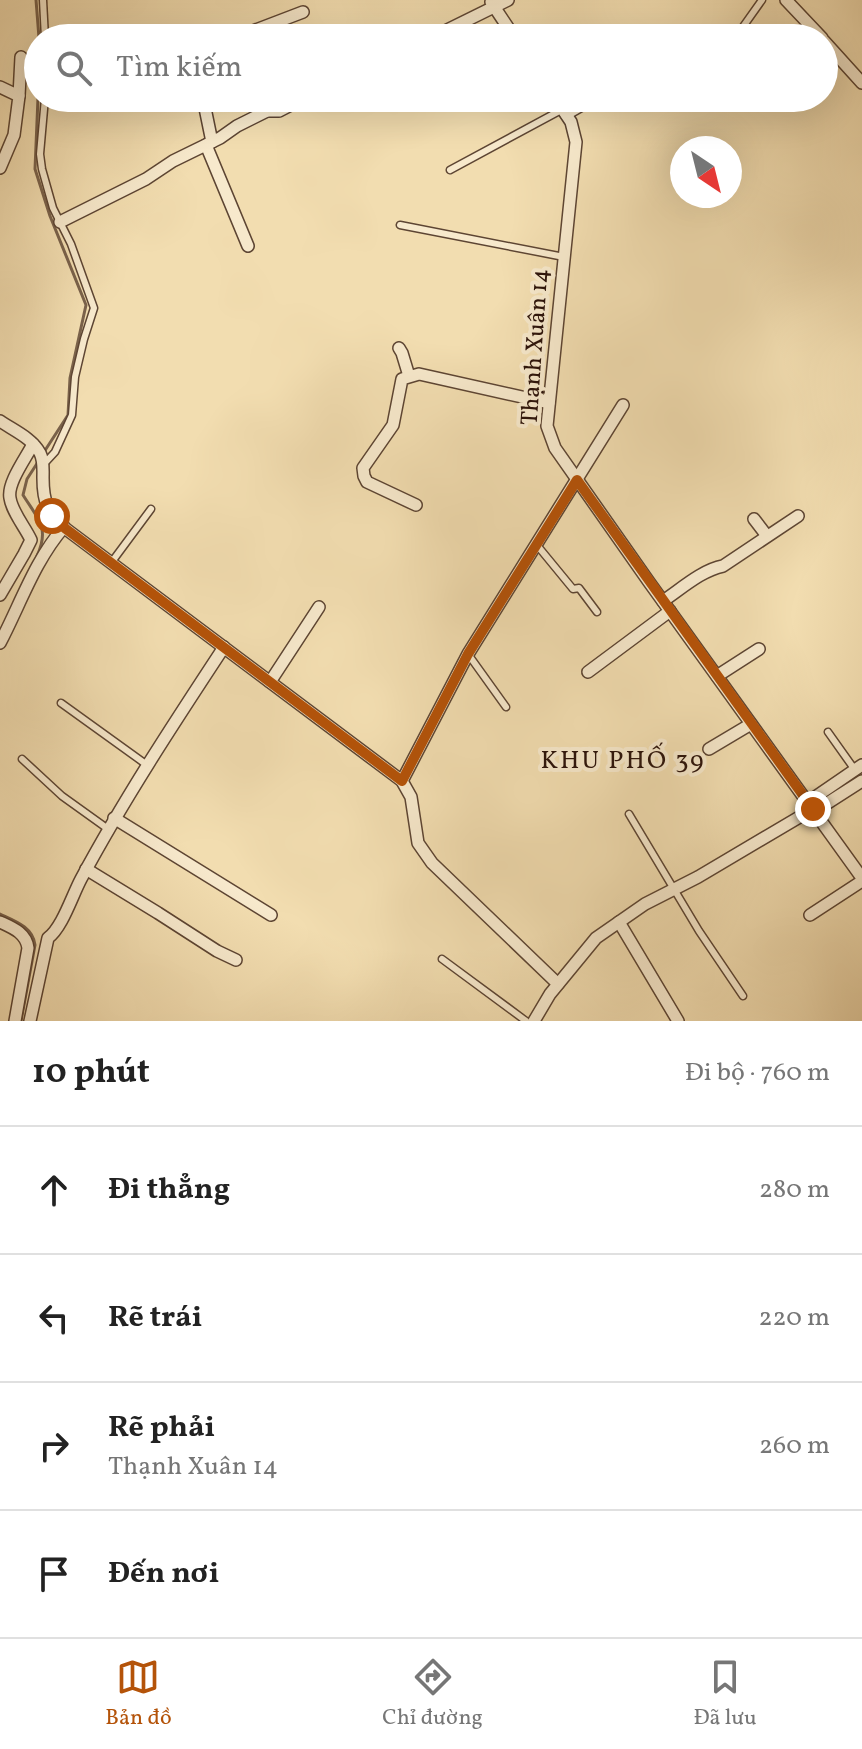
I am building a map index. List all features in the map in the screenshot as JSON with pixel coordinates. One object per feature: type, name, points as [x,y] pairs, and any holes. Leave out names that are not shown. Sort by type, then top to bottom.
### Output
[{"type":"street","points":[[455,24],[492,3],[508,0]]},
{"type":"street","points":[[786,0],[809,24]]},
{"type":"street","points":[[492,3],[506,24]]},
{"type":"street","points":[[271,24],[303,12]]},
{"type":"street","points":[[838,55],[861,80]]},
{"type":"street","points":[[0,168],[14,135],[21,57]]},
{"type":"street","points":[[0,87],[19,96]]},
{"type":"street","points":[[205,112],[209,143],[248,246]]},
{"type":"street","points":[[60,222],[146,179],[173,161],[265,112]]},
{"type":"street","name":"Thạnh Xuân 14","points":[[564,112],[571,122],[576,142],[547,426],[555,448],[862,880]]},
{"type":"street","points":[[399,348],[409,376]]},
{"type":"street","points":[[416,505],[367,482],[363,468],[393,425],[402,379],[419,374],[549,403]]},
{"type":"street","points":[[402,781],[468,654],[623,405]]},
{"type":"street","points":[[0,421],[33,444],[41,454],[43,494],[52,516],[64,527],[402,781],[411,797],[418,843],[432,863],[558,984]]},
{"type":"street","points":[[0,595],[31,540],[9,496],[15,476],[33,444]]},
{"type":"street","points":[[588,672],[701,576],[723,566],[798,516]]},
{"type":"street","points":[[754,519],[767,536]]},
{"type":"street","points":[[0,643],[52,540],[64,527]]},
{"type":"street","points":[[270,682],[319,607]]},
{"type":"street","points":[[30,1021],[48,938],[55,933],[114,818],[224,647]]},
{"type":"street","points":[[717,676],[759,649]]},
{"type":"street","points":[[709,749],[751,724]]},
{"type":"street","points":[[534,1021],[558,984],[596,938],[645,904],[812,807],[860,772]]},
{"type":"street","points":[[114,818],[271,915]]},
{"type":"street","points":[[86,869],[236,960]]},
{"type":"street","points":[[810,915],[862,880]]},
{"type":"street","points":[[0,922],[27,940],[15,1021]]},
{"type":"street","points":[[619,922],[678,1021]]},
{"type":"lane","points":[[43,0],[44,24]]},
{"type":"lane","points":[[745,24],[762,0]]},
{"type":"lane","points":[[43,465],[55,452],[72,415],[75,377],[94,308],[71,244],[53,208],[42,169],[40,154],[44,112]]},
{"type":"lane","points":[[450,170],[564,112]]},
{"type":"lane","points":[[400,225],[564,257]]},
{"type":"lane","points":[[111,563],[151,509]]},
{"type":"lane","points":[[536,544],[573,589],[579,588],[597,612]]},
{"type":"lane","points":[[468,654],[506,707]]},
{"type":"lane","points":[[61,703],[147,765]]},
{"type":"lane","points":[[828,732],[860,772]]},
{"type":"lane","points":[[22,759],[62,796],[108,829]]},
{"type":"lane","points":[[629,814],[699,931],[743,996]]},
{"type":"lane","points":[[442,959],[526,1021]]},
{"type":"waterway","points":[[36,0],[38,24]]},
{"type":"waterway","points":[[37,112],[35,169],[50,216],[86,305],[70,378],[68,415],[44,452]]},
{"type":"waterway","points":[[37,556],[42,531],[23,495],[27,479],[38,462]]},
{"type":"waterway","points":[[0,914],[27,929],[34,939],[21,1021]]},
{"type":"district","name":"KHU PHỐ 39","points":[[623,761]]},
{"type":"route","points":[[52,516],[402,781],[468,654],[577,480],[813,809]]}]
